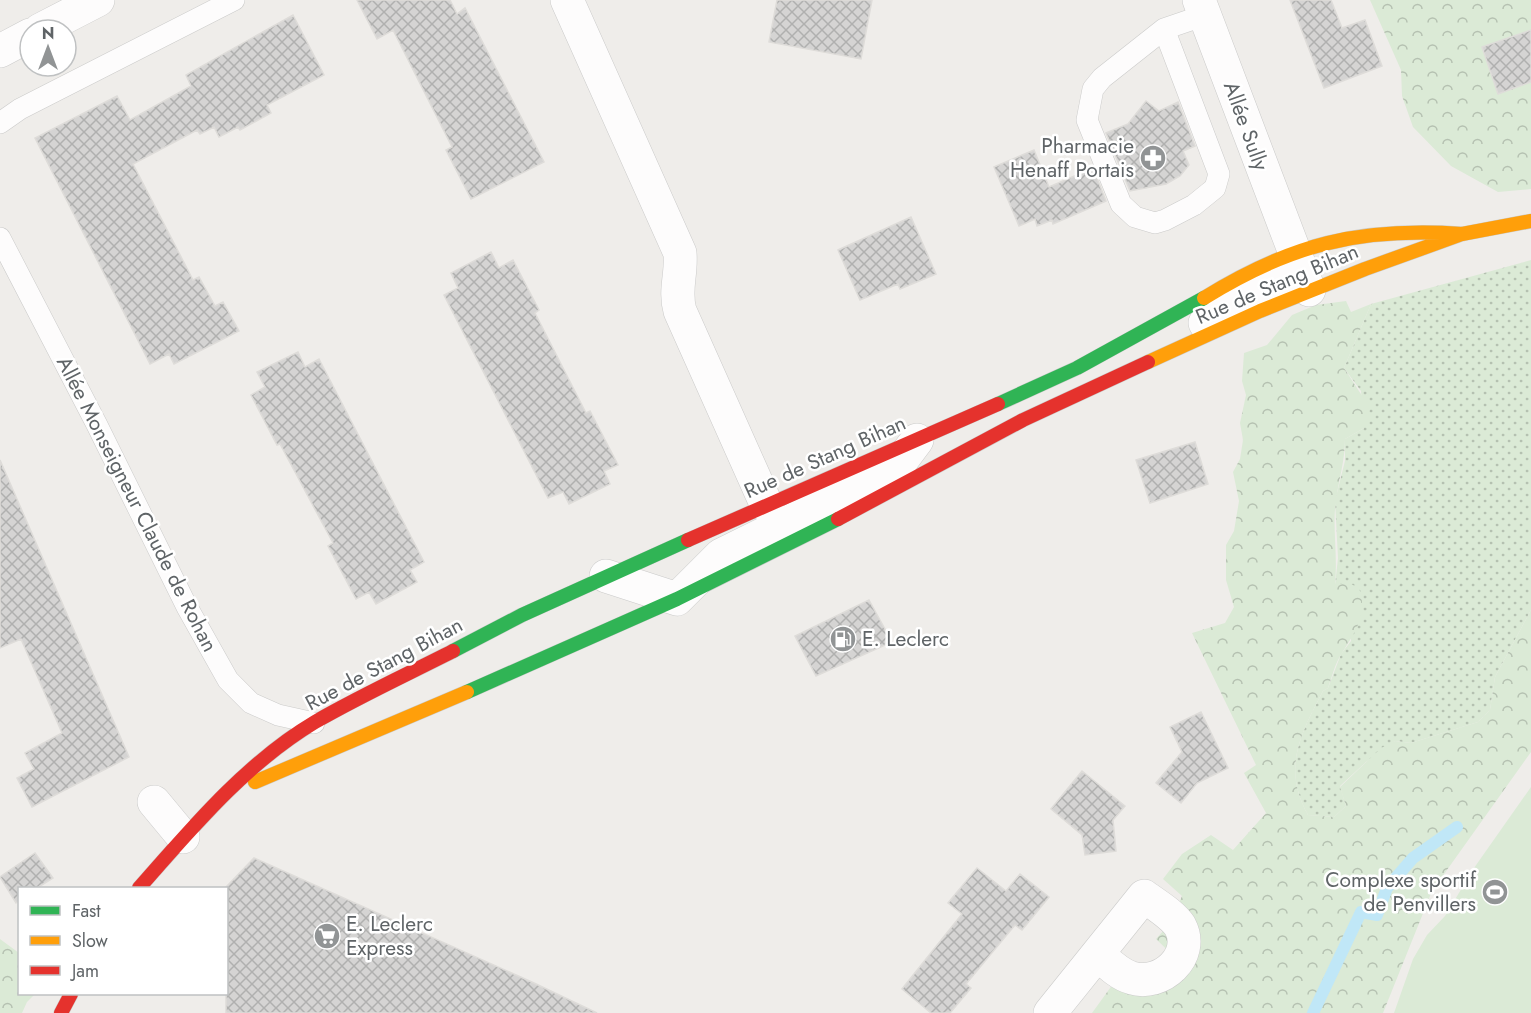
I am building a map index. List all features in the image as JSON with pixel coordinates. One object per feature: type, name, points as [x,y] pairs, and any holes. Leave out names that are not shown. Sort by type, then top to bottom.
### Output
[{"type":"street","points":[[63,18],[98,0]]},
{"type":"street","points":[[567,0],[680,253],[681,266],[676,284],[680,311],[767,506]]},
{"type":"street","name":"Allée Sully","points":[[1202,8],[1302,272]]},
{"type":"street","points":[[0,51],[18,41]]},
{"type":"street","name":"Rue de Stang Bihan","points":[[140,887],[183,837],[232,793],[253,769],[314,723],[522,615],[1123,346],[1233,280],[1302,272],[1462,234],[1531,221]]},
{"type":"street","name":"Rue de Stang Bihan","points":[[1302,272],[1325,242],[1377,234],[1432,231],[1462,234]]},
{"type":"street","points":[[1185,346],[1200,327],[1221,313],[1302,272]]},
{"type":"street","name":"Rue de Stang Bihan","points":[[232,793],[419,714],[676,599],[791,544],[1023,420],[1185,346]]},
{"type":"street","points":[[606,576],[676,599],[721,555],[888,473],[899,464],[917,440]]},
{"type":"street","points":[[154,802],[183,837]]},
{"type":"street","points":[[1050,1013],[1098,954]]},
{"type":"street","points":[[61,1013],[70,995]]},
{"type":"lane","points":[[0,123],[20,110],[234,0]]},
{"type":"lane","points":[[1164,29],[1219,174],[1215,188],[1194,205],[1155,222],[1135,218],[1122,204],[1087,120],[1093,89],[1102,78],[1164,29],[1202,8]]},
{"type":"lane","name":"Allée Monseigneur Claude de Rohan","points":[[0,238],[97,425],[187,607],[228,680],[251,703],[278,715],[314,723]]},
{"type":"green space","points":[[1370,0],[1531,0],[1531,189],[1498,192],[1451,166],[1413,127],[1402,96],[1401,70]]},
{"type":"green space","points":[[1531,260],[1531,610],[1495,677],[1490,710],[1478,722],[1411,743],[1395,741],[1366,762],[1340,786],[1346,806],[1334,817],[1308,815],[1296,782],[1297,752],[1307,722],[1323,691],[1328,688],[1341,654],[1351,641],[1351,584],[1335,585],[1338,558],[1335,501],[1345,461],[1345,439],[1364,428],[1361,391],[1344,368],[1371,304]]},
{"type":"green space","points":[[1346,301],[1351,312],[1371,304],[1344,368],[1370,408],[1364,428],[1345,439],[1335,510],[1335,584],[1351,584],[1359,588],[1362,606],[1356,629],[1340,657],[1328,688],[1323,691],[1301,737],[1295,767],[1300,798],[1308,815],[1334,817],[1346,806],[1340,787],[1381,748],[1395,741],[1411,743],[1478,722],[1490,710],[1495,677],[1531,610],[1531,752],[1432,891],[1383,1013],[1092,1013],[1113,984],[1188,970],[1156,939],[1171,922],[1182,896],[1163,879],[1182,854],[1211,835],[1233,850],[1266,813],[1244,773],[1256,765],[1192,633],[1225,623],[1234,607],[1226,580],[1226,545],[1234,531],[1239,501],[1233,472],[1240,459],[1243,440],[1240,423],[1246,395],[1242,381],[1244,353],[1267,345],[1292,315],[1316,305]]},
{"type":"green space","name":"Complexe sportif de Penvillers","points":[[1531,787],[1531,1013],[1394,1013],[1413,959],[1427,935],[1445,916],[1474,868]]},
{"type":"green space","points":[[0,939],[18,952],[18,995],[34,995],[27,1002],[22,1013],[0,1013]]},
{"type":"building","points":[[357,0],[450,0],[457,14],[465,8],[544,162],[471,199],[446,150],[452,147],[393,30],[377,39]]},
{"type":"building","points":[[777,0],[872,0],[861,59],[769,42]]},
{"type":"building","points":[[1290,0],[1331,0],[1342,28],[1365,20],[1382,66],[1324,88]]},
{"type":"building","points":[[293,15],[324,75],[267,105],[271,113],[240,130],[238,127],[219,137],[214,127],[200,134],[197,130],[133,164],[193,280],[199,277],[215,306],[223,302],[239,331],[174,364],[169,354],[150,364],[35,138],[117,96],[130,120],[191,86],[186,75]]},
{"type":"building","points":[[1531,30],[1531,82],[1498,94],[1482,47]]},
{"type":"building","points":[[1146,101],[1159,111],[1178,102],[1195,146],[1183,151],[1189,165],[1180,176],[1166,184],[1130,191],[1106,133],[1128,124]]},
{"type":"building","points":[[1034,150],[1049,187],[1093,168],[1106,201],[1053,224],[1052,220],[1037,226],[1035,219],[1019,226],[994,167]]},
{"type":"building","points":[[911,217],[936,274],[900,289],[898,284],[860,300],[838,250]]},
{"type":"building","points":[[491,252],[499,268],[513,260],[539,310],[535,313],[586,413],[590,411],[618,465],[604,471],[610,484],[569,504],[563,492],[548,498],[444,295],[458,288],[451,273]]},
{"type":"building","points":[[298,352],[305,367],[319,359],[424,562],[410,570],[417,582],[376,604],[369,592],[356,599],[328,546],[333,543],[251,395],[265,387],[257,372]]},
{"type":"building","points":[[1195,442],[1208,484],[1150,503],[1136,460]]},
{"type":"building","points":[[0,460],[129,757],[32,807],[17,778],[34,769],[25,753],[62,733],[21,639],[0,648]]},
{"type":"building","name":"E. Leclerc","points":[[869,600],[892,642],[816,676],[795,636]]},
{"type":"building","points":[[1201,712],[1228,768],[1197,783],[1181,803],[1156,783],[1182,752],[1170,727]]},
{"type":"building","points":[[1082,771],[1125,806],[1113,820],[1116,851],[1085,855],[1082,835],[1051,809]]},
{"type":"building","points":[[35,853],[53,878],[39,887],[18,887],[16,903],[0,877]]},
{"type":"building","name":"E. Leclerc Express","points":[[254,858],[597,1013],[226,1013],[228,887],[226,887]]},
{"type":"building","points":[[977,868],[1006,891],[1020,874],[1049,897],[1022,930],[1015,925],[966,984],[971,988],[950,1013],[931,1013],[902,989],[962,914],[948,903]]},
{"type":"waterway","points":[[1313,1013],[1361,912],[1377,915],[1387,888],[1413,858],[1457,827]]},
{"type":"traffic: fast","points":[[998,404],[1077,368],[1204,298]]},
{"type":"traffic: fast","points":[[467,692],[677,599],[838,519]]},
{"type":"traffic: fast","points":[[453,651],[522,615],[688,540]]},
{"type":"traffic: slow","points":[[1148,362],[1260,311],[1365,269],[1462,234],[1531,221]]},
{"type":"traffic: slow","points":[[1204,298],[1267,264],[1327,243],[1391,233],[1462,234]]},
{"type":"traffic: slow","points":[[255,782],[467,692]]},
{"type":"traffic: jam","points":[[838,519],[1023,420],[1148,362]]},
{"type":"traffic: jam","points":[[688,540],[998,404]]},
{"type":"traffic: jam","points":[[140,887],[221,798],[290,738],[349,703],[453,651]]},
{"type":"traffic: jam","points":[[61,1013],[70,995]]},
{"type":"place","name":"Pharmacie Henaff Portais","points":[[1153,158]]},
{"type":"place","name":"E. Leclerc","points":[[843,639]]},
{"type":"place","name":"Complexe sportif de Penvillers","points":[[1495,892]]},
{"type":"place","name":"E. Leclerc Express","points":[[327,936]]}]
